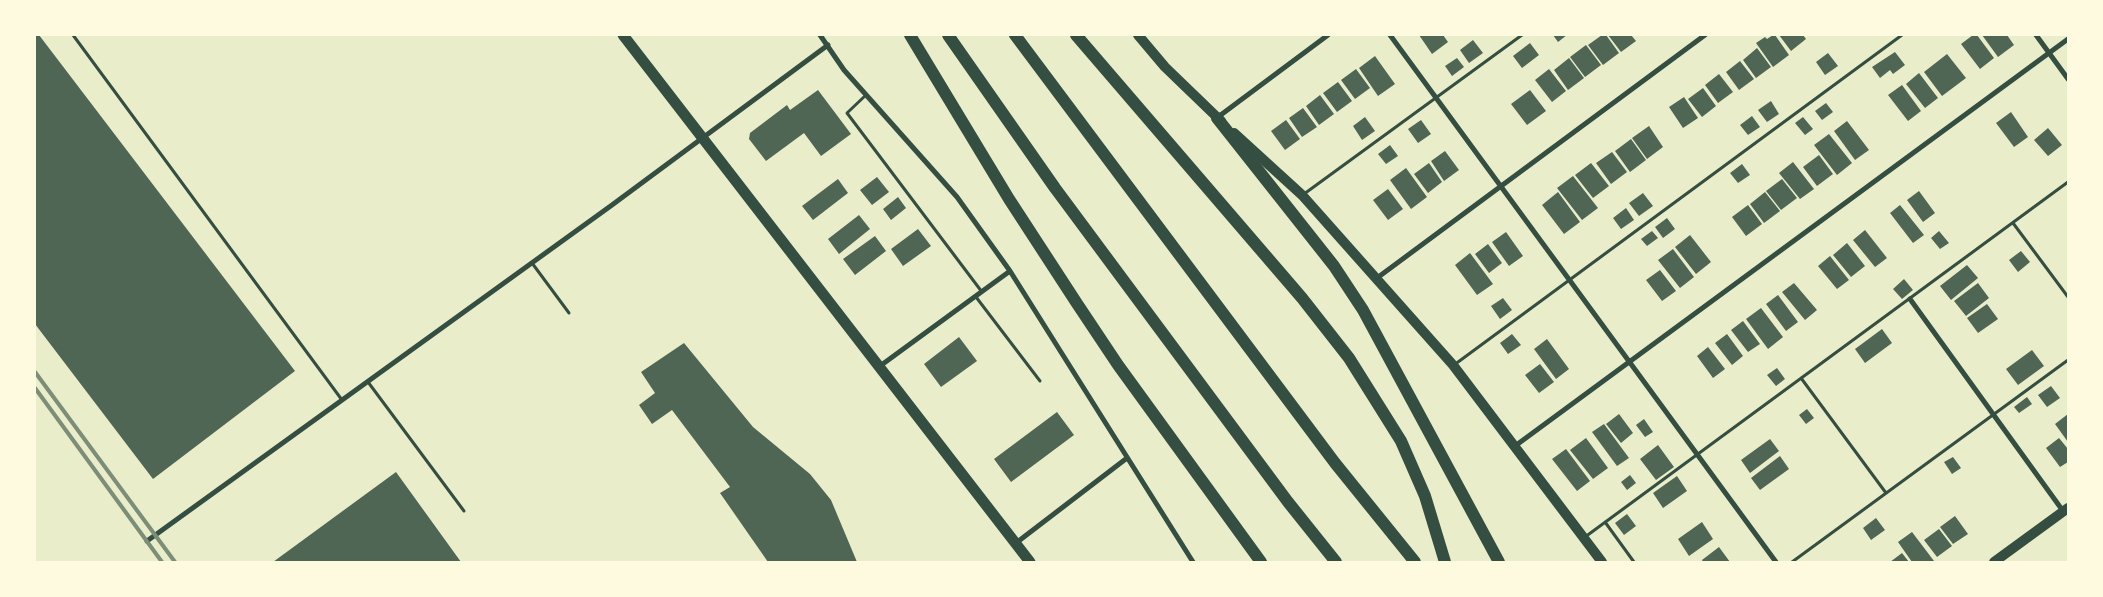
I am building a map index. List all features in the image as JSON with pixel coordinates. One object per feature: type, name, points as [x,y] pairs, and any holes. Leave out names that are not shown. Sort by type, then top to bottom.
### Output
[{"type":"highway","points":[[910,35],[1010,199],[1076,302],[1118,365],[1261,562]]},
{"type":"highway","points":[[948,35],[1055,188],[1283,495],[1336,562]]},
{"type":"highway","points":[[1015,35],[1335,463],[1414,562]]},
{"type":"highway","points":[[1076,35],[1326,327],[1349,358],[1392,426],[1406,453],[1425,496],[1446,562]]},
{"type":"highway","points":[[1217,118],[1334,266],[1353,294],[1382,343],[1481,532],[1499,562]]},
{"type":"main road","points":[[623,35],[1030,562]]},
{"type":"main road","points":[[1138,35],[1166,67],[1217,118],[1302,195],[1377,278],[1453,365],[1602,562]]},
{"type":"main road","points":[[1994,562],[2066,509]]},
{"type":"street","points":[[820,35],[844,70],[957,197],[1010,272],[1193,562]]},
{"type":"street","points":[[1217,118],[1328,35]]},
{"type":"street","points":[[1390,35],[1775,562]]},
{"type":"street","points":[[1377,278],[1705,35]]},
{"type":"street","points":[[2036,35],[2068,79]]},
{"type":"street","points":[[1515,446],[2068,39]]},
{"type":"street","points":[[147,541],[532,263],[828,45]]},
{"type":"street","points":[[879,367],[1010,272]]},
{"type":"street","points":[[1910,299],[1994,415],[2066,509]]},
{"type":"street","points":[[1016,543],[1127,458]]},
{"type":"lane","points":[[73,35],[342,400]]},
{"type":"lane","points":[[1302,195],[1522,35]]},
{"type":"lane","points":[[1453,365],[1902,35]]},
{"type":"lane","points":[[866,95],[847,113],[983,292]]},
{"type":"lane","points":[[1584,538],[2068,182]]},
{"type":"lane","points":[[2013,223],[2068,297]]},
{"type":"lane","points":[[532,263],[569,313]]},
{"type":"lane","points":[[976,297],[1040,381]]},
{"type":"lane","points":[[1792,562],[2068,360]]},
{"type":"lane","points":[[1801,378],[1886,493]]},
{"type":"lane","points":[[367,382],[464,510]]},
{"type":"lane","points":[[1605,522],[1634,562]]},
{"type":"building","points":[[35,35],[39,35],[295,371],[153,479],[35,324]]},
{"type":"building","points":[[1419,35],[1443,35],[1448,42],[1432,54]]},
{"type":"building","points":[[1553,35],[1567,35],[1558,42]]},
{"type":"building","points":[[1602,35],[1606,35],[1619,53],[1603,65],[1588,45]]},
{"type":"building","points":[[1608,35],[1631,35],[1636,41],[1621,52]]},
{"type":"building","points":[[1775,35],[1789,55],[1773,67],[1756,43],[1765,37],[1767,39]]},
{"type":"building","points":[[1779,35],[1803,35],[1806,39],[1791,51]]},
{"type":"building","points":[[1973,35],[1977,35],[1994,58],[1980,69],[1961,44]]},
{"type":"building","points":[[1982,35],[2007,35],[2014,45],[1998,57]]},
{"type":"building","points":[[1473,40],[1483,53],[1469,63],[1460,50]]},
{"type":"building","points":[[1530,43],[1539,55],[1522,68],[1513,56]]},
{"type":"building","points":[[1586,45],[1601,65],[1585,77],[1570,57]]},
{"type":"building","points":[[1757,48],[1771,67],[1756,78],[1743,60]]},
{"type":"building","points":[[1895,52],[1905,65],[1893,74],[1890,70],[1880,78],[1872,67]]},
{"type":"building","points":[[1828,53],[1838,66],[1825,75],[1816,62]]},
{"type":"building","points":[[1947,54],[1966,78],[1942,96],[1924,72]]},
{"type":"building","points":[[1375,56],[1395,84],[1378,96],[1359,68]]},
{"type":"building","points":[[1457,58],[1464,67],[1452,76],[1445,66]]},
{"type":"building","points":[[1569,58],[1584,78],[1568,90],[1554,70]]},
{"type":"building","points":[[1740,61],[1754,79],[1739,90],[1726,72]]},
{"type":"building","points":[[1356,69],[1370,88],[1355,99],[1341,80]]},
{"type":"building","points":[[1549,69],[1566,91],[1552,102],[1535,80]]},
{"type":"building","points":[[1919,73],[1938,98],[1925,108],[1906,84]]},
{"type":"building","points":[[1719,74],[1733,92],[1718,103],[1705,85]]},
{"type":"building","points":[[1338,82],[1352,101],[1337,112],[1323,93]]},
{"type":"building","points":[[1902,85],[1921,111],[1908,121],[1888,95]]},
{"type":"building","points":[[1703,88],[1716,106],[1702,117],[1688,99]]},
{"type":"building","points":[[818,90],[851,134],[821,156],[804,133],[766,161],[749,139],[750,133],[787,105],[790,110]]},
{"type":"building","points":[[1530,90],[1546,111],[1527,125],[1511,104]]},
{"type":"building","points":[[1320,95],[1334,114],[1319,125],[1306,106]]},
{"type":"building","points":[[1684,97],[1698,118],[1683,128],[1669,107]]},
{"type":"building","points":[[1771,101],[1779,114],[1767,122],[1758,110]]},
{"type":"building","points":[[1826,103],[1833,112],[1822,120],[1815,111]]},
{"type":"building","points":[[1303,108],[1317,127],[1302,137],[1289,118]]},
{"type":"building","points":[[2011,112],[2028,137],[2014,147],[1996,123]]},
{"type":"building","points":[[1752,116],[1760,127],[1748,135],[1740,125]]},
{"type":"building","points":[[1365,117],[1375,131],[1362,140],[1353,126]]},
{"type":"building","points":[[1803,117],[1813,129],[1805,135],[1795,123]]},
{"type":"building","points":[[1286,120],[1300,139],[1285,150],[1271,131]]},
{"type":"building","points":[[1421,120],[1431,134],[1418,143],[1408,129]]},
{"type":"building","points":[[1847,121],[1869,150],[1855,160],[1834,131]]},
{"type":"building","points":[[1649,126],[1663,147],[1647,159],[1632,138]]},
{"type":"building","points":[[2048,128],[2062,145],[2048,156],[2034,140]]},
{"type":"building","points":[[1829,134],[1852,163],[1837,175],[1814,145]]},
{"type":"building","points":[[1631,139],[1646,160],[1630,172],[1615,151]]},
{"type":"building","points":[[1390,145],[1398,156],[1386,164],[1378,154]]},
{"type":"building","points":[[1445,151],[1459,170],[1444,181],[1431,161]]},
{"type":"building","points":[[1612,152],[1627,172],[1611,184],[1596,163]]},
{"type":"building","points":[[1819,155],[1833,174],[1817,186],[1803,167]]},
{"type":"building","points":[[1793,162],[1814,189],[1800,199],[1779,173]]},
{"type":"building","points":[[1429,163],[1442,182],[1428,193],[1414,174]]},
{"type":"building","points":[[1591,163],[1609,186],[1593,198],[1575,175]]},
{"type":"building","points":[[1742,164],[1750,175],[1738,183],[1730,173]]},
{"type":"building","points":[[1406,168],[1427,197],[1411,209],[1390,180]]},
{"type":"building","points":[[1573,176],[1598,208],[1582,220],[1557,188]]},
{"type":"building","points":[[877,177],[889,192],[872,205],[860,190]]},
{"type":"building","points":[[838,179],[848,193],[813,220],[802,206]]},
{"type":"building","points":[[1782,179],[1797,198],[1781,210],[1766,191]]},
{"type":"building","points":[[1388,189],[1403,209],[1388,220],[1373,200]]},
{"type":"building","points":[[1919,191],[1935,213],[1923,222],[1907,200]]},
{"type":"building","points":[[1558,192],[1580,222],[1564,234],[1542,205]]},
{"type":"building","points":[[1765,192],[1780,211],[1764,223],[1750,204]]},
{"type":"building","points":[[1643,193],[1653,206],[1639,216],[1629,203]]},
{"type":"building","points":[[898,197],[906,208],[891,220],[883,209]]},
{"type":"building","points":[[1748,205],[1762,224],[1746,236],[1732,217]]},
{"type":"building","points":[[1900,205],[1924,235],[1913,243],[1890,213]]},
{"type":"building","points":[[1626,208],[1634,220],[1621,229],[1613,218]]},
{"type":"building","points":[[859,215],[870,229],[839,254],[828,239]]},
{"type":"building","points":[[1667,218],[1675,229],[1663,238],[1655,227]]},
{"type":"building","points":[[918,229],[931,246],[903,266],[891,249]]},
{"type":"building","points":[[1865,230],[1887,258],[1875,267],[1853,240]]},
{"type":"building","points":[[1652,231],[1658,238],[1647,246],[1641,239]]},
{"type":"building","points":[[1939,231],[1949,243],[1940,249],[1931,238]]},
{"type":"building","points":[[1506,232],[1523,256],[1509,266],[1492,242]]},
{"type":"building","points":[[1690,235],[1711,262],[1696,274],[1675,247]]},
{"type":"building","points":[[875,236],[886,251],[855,275],[843,259]]},
{"type":"building","points":[[1847,243],[1865,266],[1851,277],[1833,255]]},
{"type":"building","points":[[1488,244],[1502,263],[1489,273],[1475,254]]},
{"type":"building","points":[[1673,249],[1694,277],[1680,288],[1658,260]]},
{"type":"building","points":[[2021,251],[2030,262],[2018,272],[2009,260]]},
{"type":"building","points":[[1470,253],[1493,284],[1477,295],[1455,265]]},
{"type":"building","points":[[1830,256],[1849,280],[1837,289],[1818,266]]},
{"type":"building","points":[[1967,265],[1978,278],[1951,300],[1940,286]]},
{"type":"building","points":[[1660,270],[1676,291],[1662,301],[1646,280]]},
{"type":"building","points":[[1904,279],[1913,290],[1902,299],[1893,289]]},
{"type":"building","points":[[1794,283],[1817,310],[1805,320],[1782,292]]},
{"type":"building","points":[[1978,283],[1989,298],[1966,316],[1954,301]]},
{"type":"building","points":[[1778,295],[1798,322],[1786,331],[1766,304]]},
{"type":"building","points":[[1503,298],[1512,310],[1500,319],[1491,306]]},
{"type":"building","points":[[1987,304],[1998,319],[1978,333],[1967,318]]},
{"type":"building","points":[[1761,308],[1783,337],[1768,349],[1746,319]]},
{"type":"building","points":[[1743,321],[1760,344],[1748,352],[1731,330]]},
{"type":"building","points":[[1882,329],[1892,343],[1865,363],[1855,349]]},
{"type":"building","points":[[1512,334],[1521,345],[1508,354],[1500,343]]},
{"type":"building","points":[[1727,334],[1743,356],[1732,365],[1715,343]]},
{"type":"building","points":[[959,337],[977,361],[941,387],[924,364]]},
{"type":"building","points":[[1547,339],[1569,369],[1556,379],[1534,349]]},
{"type":"building","points":[[684,343],[753,427],[810,474],[831,500],[857,562],[768,562],[720,493],[730,487],[672,410],[652,424],[639,405],[655,393],[641,372]]},
{"type":"building","points":[[1708,347],[1725,369],[1713,378],[1697,356]]},
{"type":"building","points":[[2032,350],[2044,366],[2018,385],[2006,369]]},
{"type":"building","points":[[1540,364],[1554,382],[1539,393],[1525,375]]},
{"type":"building","points":[[1777,368],[1785,379],[1776,386],[1767,375]]},
{"type":"building","points":[[2051,386],[2060,398],[2047,407],[2038,395]]},
{"type":"building","points":[[2027,397],[2032,404],[2019,413],[2014,407]]},
{"type":"building","points":[[1807,409],[1814,418],[1806,424],[1799,415]]},
{"type":"building","points":[[1057,412],[1074,435],[1011,482],[994,459]]},
{"type":"building","points":[[1619,414],[1633,433],[1621,443],[1606,424]]},
{"type":"building","points":[[2068,414],[2068,442],[2055,424]]},
{"type":"building","points":[[1644,419],[1653,432],[1645,437],[1636,425]]},
{"type":"building","points":[[1604,424],[1629,458],[1617,466],[1592,432]]},
{"type":"building","points":[[1586,438],[1608,468],[1593,479],[1570,450]]},
{"type":"building","points":[[2059,438],[2068,449],[2068,462],[2060,467],[2046,448]]},
{"type":"building","points":[[1770,439],[1779,451],[1750,473],[1741,460]]},
{"type":"building","points":[[1658,445],[1674,467],[1656,480],[1640,459]]},
{"type":"building","points":[[1566,449],[1590,481],[1577,491],[1552,459]]},
{"type":"building","points":[[1780,456],[1789,469],[1760,490],[1751,478]]},
{"type":"building","points":[[1953,457],[1961,468],[1952,474],[1944,462]]},
{"type":"building","points":[[396,472],[461,562],[273,562]]},
{"type":"building","points":[[1630,475],[1636,483],[1627,490],[1621,482]]},
{"type":"building","points":[[1677,476],[1687,491],[1663,508],[1653,493]]},
{"type":"building","points":[[1627,514],[1636,526],[1624,535],[1615,523]]},
{"type":"building","points":[[1955,516],[1968,534],[1953,544],[1940,527]]},
{"type":"building","points":[[1876,518],[1885,530],[1871,540],[1863,528]]},
{"type":"building","points":[[1702,522],[1713,539],[1689,556],[1678,539]]},
{"type":"building","points":[[1939,529],[1952,546],[1937,557],[1924,540]]},
{"type":"building","points":[[1912,532],[1934,561],[1912,562],[1898,542]]},
{"type":"building","points":[[1719,547],[1730,562],[1703,562],[1702,560]]},
{"type":"building","points":[[1902,553],[1909,562],[1890,562]]},
{"type":"railway","points":[[35,372],[175,562]]},
{"type":"railway","points":[[35,388],[162,562]]}]
